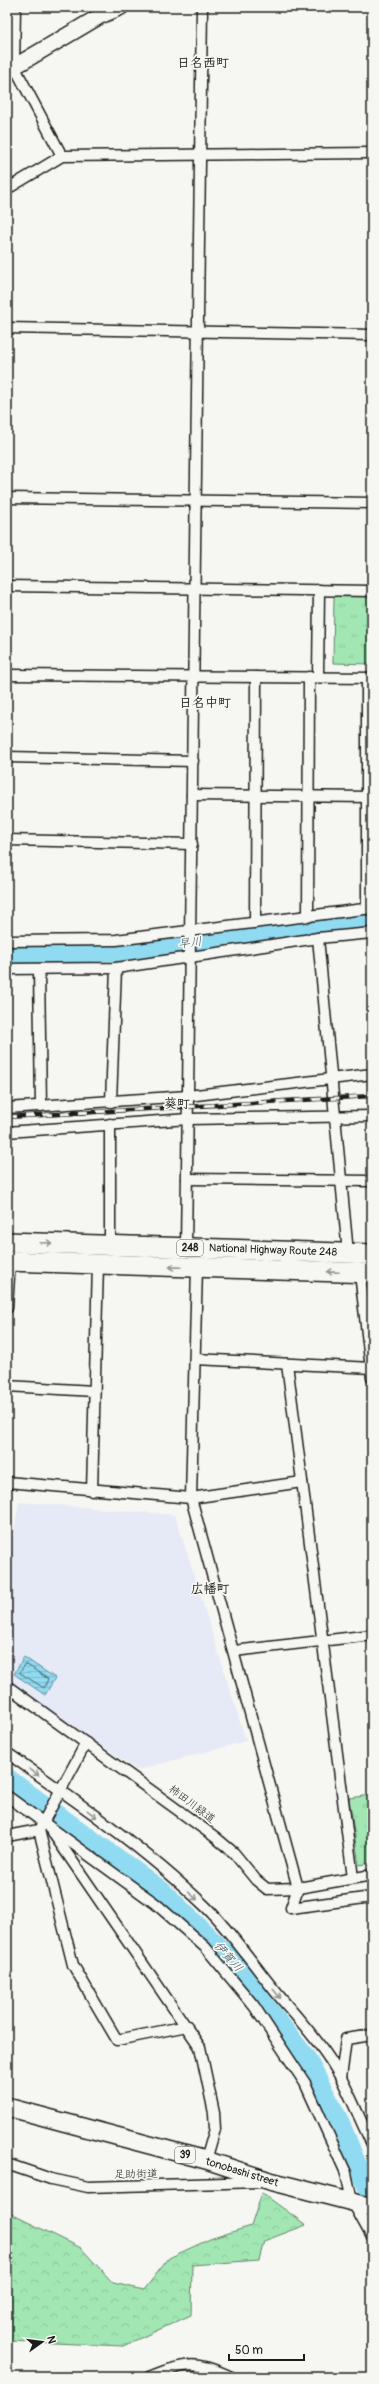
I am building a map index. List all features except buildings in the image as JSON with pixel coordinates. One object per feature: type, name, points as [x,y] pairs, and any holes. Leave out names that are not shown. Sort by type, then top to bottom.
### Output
[{"type":"highway","name":"National Highway Route 248","points":[[7,1242],[372,1254]]},
{"type":"highway","name":"National Highway Route 248","points":[[8,1261],[366,1273]]},
{"type":"main road","name":"tonobashi street","points":[[8,2109],[206,2160],[270,2181],[362,2204]]},
{"type":"street","points":[[15,7],[10,68],[62,156]]},
{"type":"street","points":[[10,68],[100,16],[121,7]]},
{"type":"street","points":[[186,1248],[202,7]]},
{"type":"street","points":[[7,189],[62,156],[200,156],[372,153]]},
{"type":"street","points":[[7,328],[372,335]]},
{"type":"street","points":[[7,498],[372,502]]},
{"type":"street","points":[[7,586],[372,591]]},
{"type":"street","points":[[308,917],[308,796],[313,677],[319,590]]},
{"type":"street","points":[[7,675],[369,678],[369,909],[116,940],[7,941]]},
{"type":"street","points":[[255,923],[256,677]]},
{"type":"street","points":[[7,757],[193,761]]},
{"type":"street","points":[[192,795],[369,797]]},
{"type":"street","points":[[7,840],[192,844]]},
{"type":"street","points":[[7,969],[39,970],[116,968],[318,938],[372,933]]},
{"type":"street","points":[[318,938],[348,1253]]},
{"type":"street","points":[[111,1102],[116,968]]},
{"type":"street","points":[[39,970],[41,1106]]},
{"type":"street","points":[[7,1108],[188,1096],[372,1074]]},
{"type":"street","points":[[7,1132],[188,1118],[372,1116]]},
{"type":"street","points":[[110,1124],[110,1245]]},
{"type":"street","points":[[187,1179],[372,1181]]},
{"type":"street","points":[[7,1308],[8,1261]]},
{"type":"street","points":[[92,1491],[98,1264]]},
{"type":"street","points":[[197,1267],[191,1498],[298,1888],[291,1908],[372,1897]]},
{"type":"street","points":[[195,1359],[372,1371],[366,1273]]},
{"type":"street","points":[[286,1364],[353,1878]]},
{"type":"street","points":[[7,1386],[94,1391]]},
{"type":"street","points":[[7,1482],[92,1491],[191,1498],[302,1482]]},
{"type":"street","points":[[234,1651],[372,1635]]},
{"type":"street","name":"柿田川緑道","points":[[7,1686],[215,1837],[234,1852],[256,1880],[267,1889],[298,1888],[372,1875]]},
{"type":"street","points":[[86,1743],[44,1826],[73,1965],[117,2040],[187,2026]]},
{"type":"street","points":[[7,1753],[61,1790],[160,1866],[206,1907],[240,1945],[319,2045],[340,2078],[372,2144]]},
{"type":"street","points":[[7,1796],[44,1826],[161,1909],[205,1947],[254,2006],[305,2083],[346,2173],[362,2204],[372,2237]]},
{"type":"street","points":[[7,1836],[44,1826]]},
{"type":"street","points":[[44,1826],[187,2026],[200,2047],[214,2113],[215,2129],[206,2160]]},
{"type":"street","points":[[340,2078],[346,2039],[372,2035]]},
{"type":"street","name":"足助街道","points":[[7,2164],[51,2179],[88,2188],[270,2181]]},
{"type":"street","points":[[150,2377],[180,2365],[203,2366],[231,2377]]},
{"type":"shaded area","points":[[19,1502],[175,1515],[246,1741],[137,1770],[7,1679],[7,1572]]},
{"type":"green space","points":[[334,596],[372,596],[372,664],[333,663]]},
{"type":"green space","points":[[372,1795],[372,1863],[359,1865],[349,1798]]},
{"type":"green space","points":[[262,2193],[306,2225],[264,2241],[259,2260],[192,2265],[191,2315],[123,2346],[7,2341],[7,2212],[81,2248],[113,2283],[144,2290],[169,2258],[210,2239],[251,2226]]},
{"type":"water","points":[[24,1657],[55,1678],[45,1695],[14,1674]]},
{"type":"waterway","name":"早川","points":[[7,954],[14,956],[118,952],[372,919]]},
{"type":"waterway","name":"伊賀川","points":[[7,1777],[162,1890],[227,1954],[307,2058],[340,2121],[372,2200]]},
{"type":"railway","points":[[7,1117],[372,1096]]},
{"type":"district","name":"日名西町","points":[[203,63]]},
{"type":"district","name":"日名中町","points":[[205,703]]},
{"type":"district","name":"葵町","points":[[177,1104]]},
{"type":"district","name":"広幡町","points":[[210,1589]]}]
